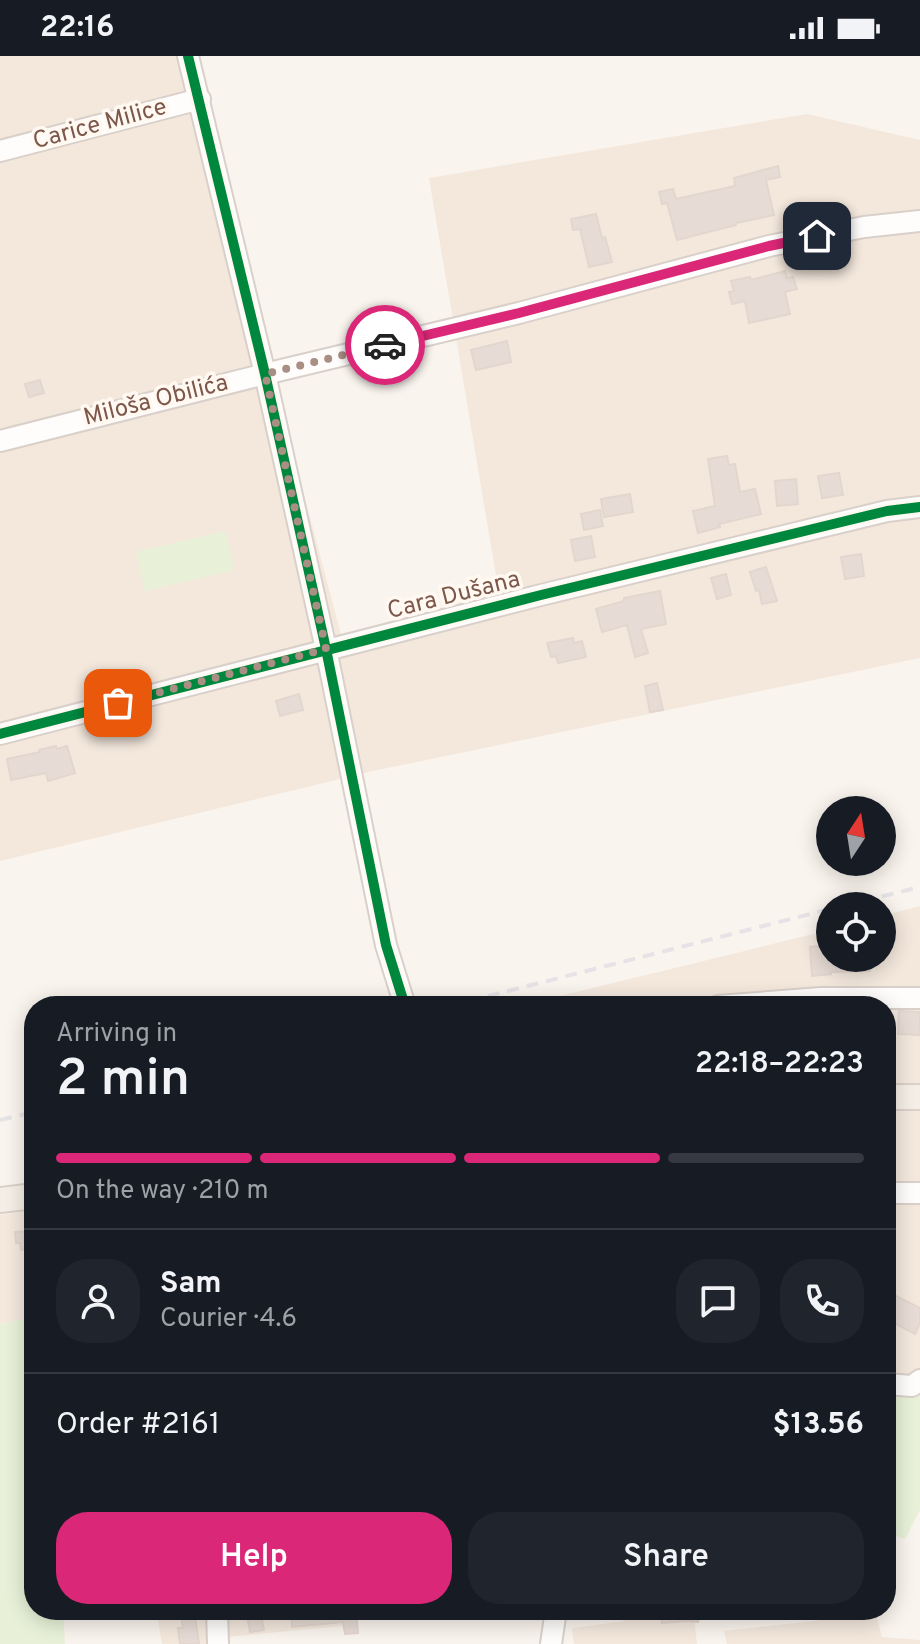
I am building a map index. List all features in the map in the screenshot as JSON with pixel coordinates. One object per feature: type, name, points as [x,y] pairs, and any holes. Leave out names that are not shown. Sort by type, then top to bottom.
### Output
[{"type":"main road","points":[[896,1097],[920,1097]]},
{"type":"main road","points":[[0,1200],[24,1197]]},
{"type":"street","points":[[188,56],[265,374],[326,649],[386,945],[402,996]]},
{"type":"street","name":"Carice Milice","points":[[0,151],[200,99]]},
{"type":"street","name":"Miloša Obilića","points":[[0,441],[519,313],[769,246],[864,227],[920,221]]},
{"type":"street","name":"Cara Dušana","points":[[0,734],[326,649],[887,511],[920,507]]},
{"type":"street","points":[[896,998],[920,998]]},
{"type":"street","points":[[896,1193],[920,1193]]},
{"type":"street","points":[[896,1385],[912,1386],[920,1380]]},
{"type":"street","points":[[217,1620],[218,1644]]},
{"type":"street","points":[[551,1644],[555,1620]]},
{"type":"shaded area","points":[[0,56],[188,56],[343,642],[502,611],[429,178],[807,114],[920,140],[920,658],[373,771],[0,861]]},
{"type":"shaded area","points":[[920,906],[920,1392],[896,1388],[896,996],[560,996],[816,933],[816,972],[896,972],[896,912]]},
{"type":"shaded area","points":[[24,1211],[24,1319],[0,1324],[0,1215]]},
{"type":"shaded area","points":[[158,1620],[351,1620],[351,1625],[227,1637],[227,1644],[162,1644]]},
{"type":"shaded area","points":[[694,1620],[697,1644],[574,1644],[572,1628],[625,1621]]},
{"type":"shaded area","points":[[822,1620],[878,1620],[882,1637],[920,1640],[920,1644],[727,1644],[724,1631]]},
{"type":"green space","points":[[225,531],[234,570],[145,591],[136,552]]},
{"type":"green space","points":[[24,1319],[24,1620],[64,1620],[65,1644],[0,1644],[0,1324]]},
{"type":"green space","points":[[896,1388],[920,1392],[920,1510],[905,1539],[896,1536]]},
{"type":"building","points":[[778,166],[780,177],[766,180],[774,215],[677,240],[667,203],[662,204],[659,192],[673,189],[676,199],[735,186],[734,178]]},
{"type":"building","points":[[596,214],[612,262],[589,267],[580,229],[573,230],[571,219]]},
{"type":"building","points":[[785,271],[787,278],[793,277],[797,289],[785,292],[790,314],[749,323],[745,301],[732,304],[729,292],[734,291],[731,281],[750,277],[751,280]]},
{"type":"building","points":[[507,341],[511,362],[476,370],[471,350]]},
{"type":"building","points":[[40,380],[44,393],[29,397],[25,384]]},
{"type":"building","points":[[727,456],[729,465],[735,464],[740,492],[755,489],[761,514],[719,524],[720,527],[698,533],[693,511],[715,506],[708,459]]},
{"type":"building","points":[[839,473],[843,495],[822,498],[818,476]]},
{"type":"building","points":[[796,479],[798,504],[777,506],[775,481]]},
{"type":"building","points":[[630,494],[633,512],[604,517],[601,499]]},
{"type":"building","points":[[600,510],[603,526],[584,530],[581,514]]},
{"type":"building","points":[[591,536],[595,557],[575,561],[571,540]]},
{"type":"building","points":[[861,554],[864,576],[845,579],[841,557]]},
{"type":"building","points":[[766,567],[777,601],[762,604],[750,572]]},
{"type":"building","points":[[726,574],[731,595],[717,599],[711,578]]},
{"type":"building","points":[[660,591],[666,624],[641,629],[648,653],[635,657],[627,625],[602,632],[596,609],[624,601],[624,598]]},
{"type":"building","points":[[573,638],[574,643],[582,641],[586,657],[558,663],[556,656],[551,657],[547,643]]},
{"type":"building","points":[[657,683],[663,710],[650,712],[645,686]]},
{"type":"building","points":[[299,694],[303,710],[280,716],[276,701]]},
{"type":"building","points":[[56,746],[57,749],[67,746],[75,773],[48,781],[46,773],[11,780],[7,759]]},
{"type":"building","points":[[816,946],[816,972],[831,974],[812,976],[810,947]]},
{"type":"building","points":[[899,1011],[920,1012],[920,1035],[898,1034]]},
{"type":"building","points":[[15,1232],[24,1232],[24,1250],[21,1250],[20,1243],[16,1243]]},
{"type":"building","points":[[896,1296],[920,1308],[920,1323],[915,1334],[896,1324]]},
{"type":"building","points":[[182,1620],[195,1620],[199,1644],[180,1644],[178,1628],[183,1628]]},
{"type":"building","points":[[248,1620],[262,1620],[264,1630],[250,1632]]},
{"type":"building","points":[[292,1620],[357,1620],[358,1633],[345,1634],[343,1622],[292,1627]]},
{"type":"building","points":[[662,1620],[698,1620],[698,1622],[662,1623]]},
{"type":"railway","points":[[896,893],[920,887]]},
{"type":"railway","points":[[488,996],[816,913]]},
{"type":"railway","points":[[0,1120],[24,1114]]},
{"type":"cycle path","points":[[188,56],[265,374],[326,649],[386,945],[402,996]]},
{"type":"cycle path","points":[[0,734],[541,595],[887,511],[920,507]]},
{"type":"way so far","points":[[118,703],[326,649],[265,374],[385,345]]},
{"type":"route","points":[[385,345],[817,236]]}]
